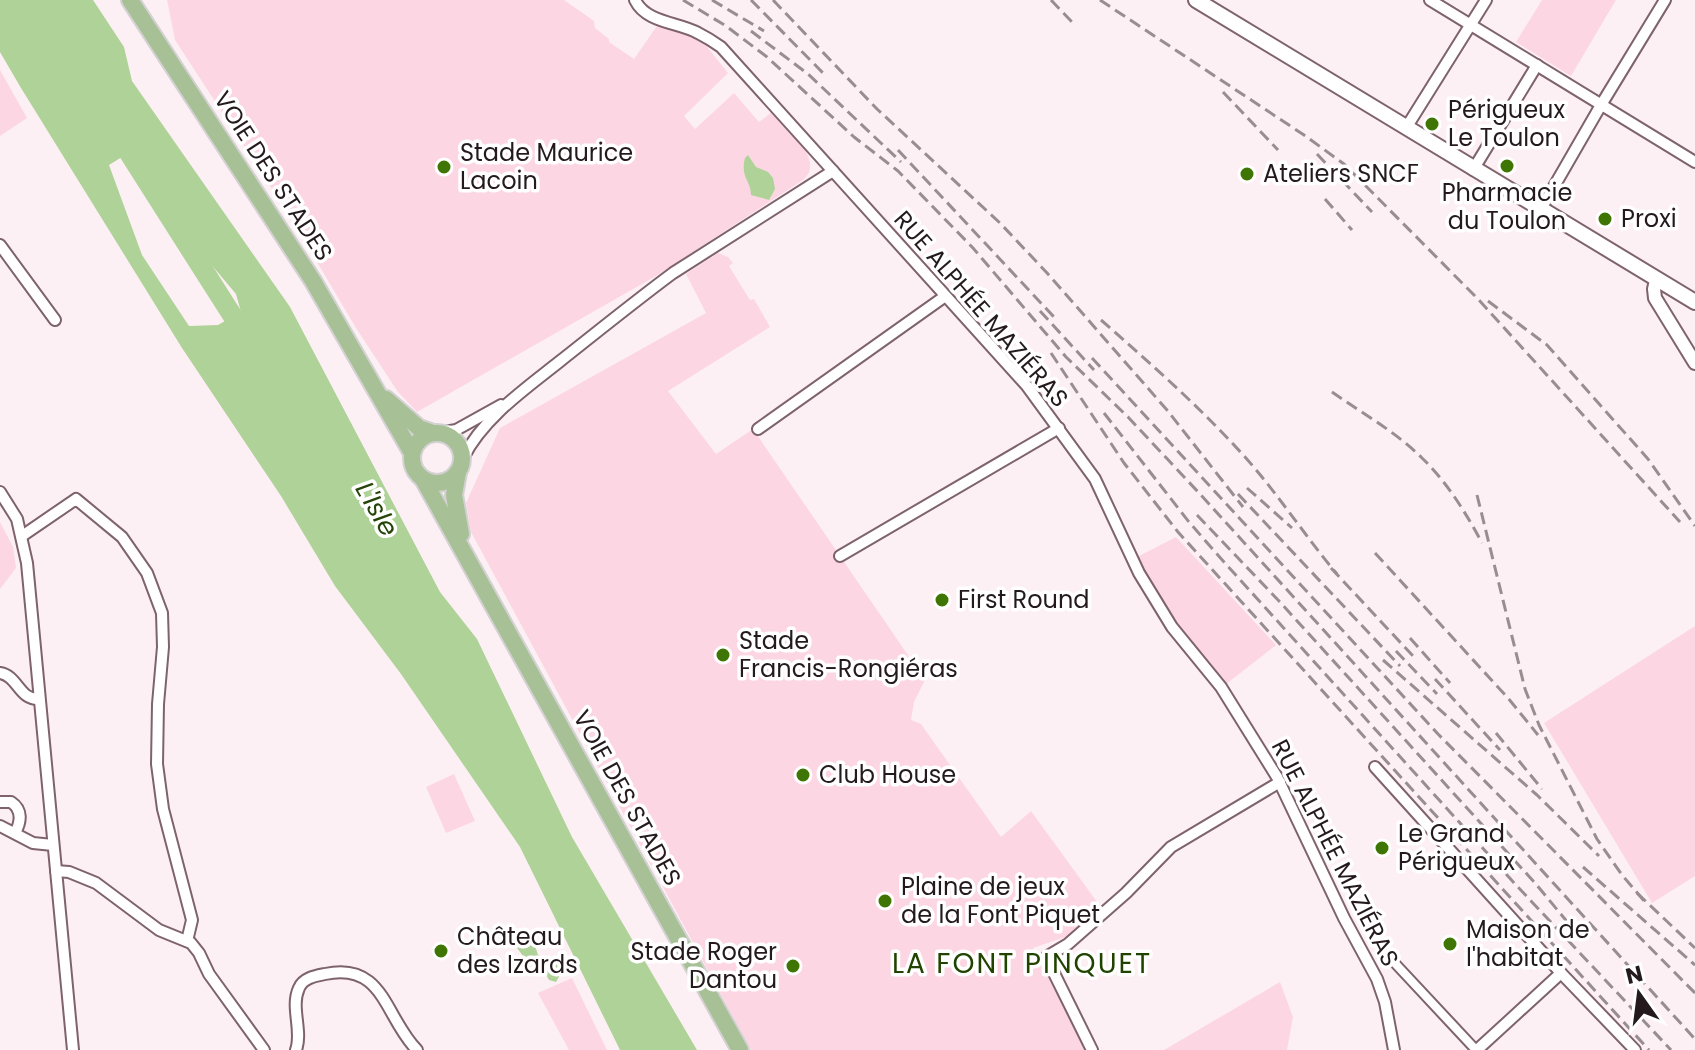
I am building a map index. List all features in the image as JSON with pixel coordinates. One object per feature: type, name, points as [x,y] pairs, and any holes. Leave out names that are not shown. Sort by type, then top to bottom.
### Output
[{"type":"main road","name":"VOIE DES STADES","points":[[130,0],[313,281],[412,453]]},
{"type":"main road","points":[[1196,0],[1695,302]]},
{"type":"main road","name":"VOIE DES STADES","points":[[369,382],[398,412],[419,428],[436,433]]},
{"type":"main road","points":[[436,433],[447,435],[459,444],[460,465],[446,482],[431,483],[415,471],[412,453],[419,440],[436,433]]},
{"type":"main road","name":"VOIE DES STADES","points":[[460,465],[454,495],[455,511],[473,569]]},
{"type":"main road","name":"VOIE DES STADES","points":[[423,479],[740,1050]]},
{"type":"street","name":"RUE ALPHÉE MAZIÉRAS","points":[[635,0],[641,10],[652,17],[697,32],[721,47],[1027,386],[1059,428],[1095,479],[1139,573],[1172,627],[1221,687],[1280,782],[1344,918],[1377,979],[1385,1002],[1394,1050]]},
{"type":"street","points":[[1430,0],[1695,162]]},
{"type":"street","points":[[1406,128],[1486,0]]},
{"type":"street","points":[[1541,209],[1665,0]]},
{"type":"street","points":[[1473,170],[1537,65]]},
{"type":"street","points":[[436,433],[456,430],[513,398],[673,273],[833,171]]},
{"type":"street","points":[[0,245],[55,320]]},
{"type":"street","points":[[1656,280],[1655,298],[1695,363]]},
{"type":"street","points":[[758,429],[944,297]]},
{"type":"street","points":[[460,465],[473,442],[513,398]]},
{"type":"street","points":[[840,556],[1059,428]]},
{"type":"street","points":[[0,492],[17,519],[27,563],[73,1050]]},
{"type":"street","points":[[22,536],[76,499],[122,537],[147,573],[162,613],[157,764],[163,809],[192,920],[187,941]]},
{"type":"street","points":[[0,673],[9,676],[25,696],[39,699]]},
{"type":"street","points":[[1375,767],[1635,1050]]},
{"type":"street","points":[[1092,1050],[1046,957],[1068,944],[1126,893],[1171,847],[1280,782]]},
{"type":"street","points":[[0,802],[11,802],[18,810],[20,821],[15,833]]},
{"type":"street","points":[[0,826],[33,843],[53,845]]},
{"type":"street","points":[[56,871],[69,872],[96,883],[159,930],[187,941],[199,953],[209,974],[264,1050]]},
{"type":"street","points":[[1391,959],[1476,1050],[1561,973]]},
{"type":"street","points":[[296,1050],[299,1042],[297,993],[304,980],[332,972],[364,977],[380,993],[417,1050]]},
{"type":"shaded area","name":"Stade Maurice Lacoin","points":[[167,0],[564,0],[594,21],[595,28],[609,42],[634,59],[659,23],[700,38],[728,73],[684,116],[695,129],[734,93],[759,122],[772,112],[794,135],[807,154],[809,172],[803,180],[656,276],[417,412],[398,392],[356,328],[291,218],[175,40]]},
{"type":"shaded area","points":[[1542,0],[1616,0],[1571,76],[1516,42]]},
{"type":"shaded area","points":[[0,70],[27,118],[0,136]]},
{"type":"shaded area","points":[[718,253],[733,263],[729,266],[770,327],[668,391],[716,454],[753,429],[925,680],[914,702],[911,720],[921,724],[1001,837],[1031,811],[1100,906],[1071,935],[1033,948],[1089,1050],[751,1050],[471,532],[466,503],[500,428],[706,313],[686,274]]},
{"type":"shaded area","points":[[0,522],[13,547],[16,568],[0,589]]},
{"type":"shaded area","points":[[1176,537],[1276,645],[1225,685],[1176,625],[1137,557]]},
{"type":"shaded area","points":[[1695,626],[1695,876],[1652,903],[1544,723]]},
{"type":"shaded area","points":[[454,774],[475,821],[446,833],[426,787]]},
{"type":"shaded area","points":[[572,978],[607,1050],[569,1050],[538,993]]},
{"type":"shaded area","points":[[1280,982],[1293,1017],[1287,1050],[1164,1050]]},
{"type":"water","points":[[0,0],[93,0],[124,47],[132,81],[290,307],[440,592],[477,639],[572,837],[697,1050],[620,1050],[520,847],[401,674],[335,586],[281,496],[182,348],[0,52]],"holes":[[[135,149],[199,250],[236,294],[241,312],[218,325],[189,326],[142,255],[109,165]]]},
{"type":"water","points":[[748,155],[756,167],[773,178],[775,189],[769,200],[751,195],[744,170]]},
{"type":"water","points":[[525,933],[531,933],[538,955],[557,964],[560,975],[556,982],[549,980],[541,965],[527,961],[517,948]]},
{"type":"waterway","name":"L'Isle","points":[[115,131],[246,337]]},
{"type":"railway","points":[[683,0],[726,26],[767,57],[854,137],[898,171],[973,248],[1066,357],[1200,494],[1695,1039]]},
{"type":"railway","points":[[712,0],[764,31]]},
{"type":"railway","points":[[751,0],[824,74]]},
{"type":"railway","points":[[773,0],[877,109],[1000,223],[1048,274],[1167,410],[1243,507]]},
{"type":"railway","points":[[1051,0],[1072,22]]},
{"type":"railway","points":[[1100,0],[1344,164],[1478,299],[1680,522]]},
{"type":"railway","points":[[751,31],[808,74],[901,162]]},
{"type":"railway","points":[[1223,92],[1278,150]]},
{"type":"railway","points":[[898,150],[1054,317]]},
{"type":"railway","points":[[1317,154],[1372,212]]},
{"type":"railway","points":[[1325,199],[1352,230]]},
{"type":"railway","points":[[1488,301],[1547,345],[1648,459],[1695,526]]},
{"type":"railway","points":[[1040,311],[1094,370]]},
{"type":"railway","points":[[1101,320],[1175,386],[1245,457],[1337,574]]},
{"type":"railway","points":[[1051,353],[1124,463],[1178,532],[1649,1050]]},
{"type":"railway","points":[[1092,358],[1438,734],[1695,993]]},
{"type":"railway","points":[[1332,392],[1390,431],[1422,458],[1455,498],[1482,543]]},
{"type":"railway","points":[[1104,413],[1224,562],[1516,885],[1671,1050]]},
{"type":"railway","points":[[1247,488],[1292,528]]},
{"type":"railway","points":[[1238,494],[1400,666]]},
{"type":"railway","points":[[1477,495],[1525,689],[1539,725],[1597,839],[1645,902]]},
{"type":"railway","points":[[1197,515],[1535,883],[1579,936]]},
{"type":"railway","points":[[1375,553],[1538,735]]},
{"type":"railway","points":[[1331,568],[1413,656]]},
{"type":"railway","points":[[1410,638],[1450,683]]},
{"type":"railway","points":[[1396,651],[1437,694]]},
{"type":"railway","points":[[1383,660],[1537,795],[1599,856]]},
{"type":"railway","points":[[1435,679],[1500,750]]},
{"type":"railway","points":[[1496,733],[1542,789]]},
{"type":"railway","points":[[1583,867],[1695,965]]},
{"type":"railway","points":[[1637,893],[1695,948]]},
{"type":"place","name":"Périgueux Le Toulon","points":[[1432,124]]},
{"type":"place","name":"Pharmacie du Toulon","points":[[1507,166]]},
{"type":"place","name":"Stade Maurice Lacoin","points":[[444,167]]},
{"type":"place","name":"Ateliers SNCF","points":[[1247,174]]},
{"type":"place","name":"Proxi","points":[[1605,219]]},
{"type":"place","name":"First Round","points":[[942,600]]},
{"type":"place","name":"Stade Francis-Rongiéras","points":[[723,655]]},
{"type":"place","name":"Club House","points":[[803,775]]},
{"type":"place","name":"Le Grand Périgueux","points":[[1382,848]]},
{"type":"place","name":"Plaine de jeux de la Font Piquet","points":[[885,901]]},
{"type":"place","name":"Maison de l'habitat","points":[[1450,944]]},
{"type":"place","name":"Château des Izards","points":[[441,951]]},
{"type":"place","name":"Stade Roger Dantou","points":[[793,966]]},
{"type":"district","name":"LA FONT PINQUET","points":[[1022,963]]}]
